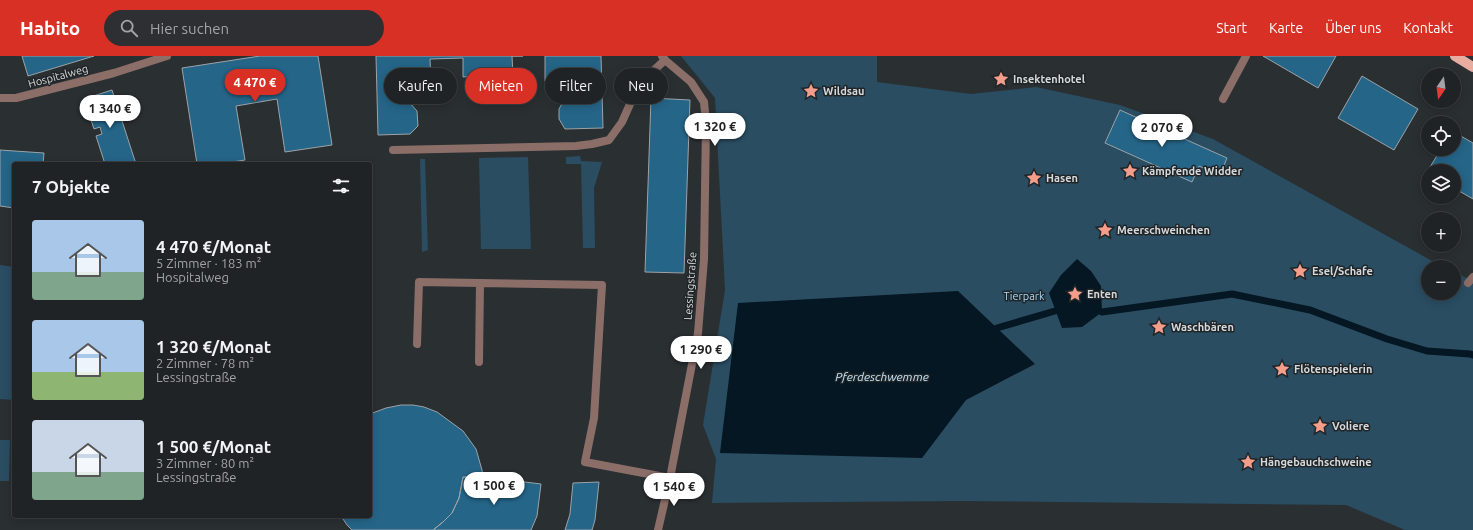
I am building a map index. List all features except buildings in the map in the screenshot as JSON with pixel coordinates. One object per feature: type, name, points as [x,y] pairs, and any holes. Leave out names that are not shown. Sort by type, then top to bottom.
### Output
[{"type":"main road","points":[[1455,56],[1473,67]]},
{"type":"street","name":"Hospitalweg","points":[[0,98],[16,98],[114,72],[167,56]]},
{"type":"street","points":[[1223,99],[1246,56]]},
{"type":"street","points":[[393,150],[576,146],[609,140],[622,122],[640,84],[663,58]]},
{"type":"street","name":"Lessingstraße","points":[[658,530],[670,478],[698,333],[704,259],[706,123],[704,102],[691,82],[663,58]]},
{"type":"street","points":[[417,344],[418,282],[602,285],[594,418],[585,462],[670,478]]},
{"type":"street","points":[[479,362],[480,282]]},
{"type":"green space","name":"Tierpark","points":[[681,56],[877,56],[877,82],[971,94],[1036,87],[1120,105],[1213,139],[1430,260],[1421,260],[1421,300],[1461,300],[1461,275],[1473,281],[1473,530],[1405,530],[1346,505],[963,501],[712,503],[716,459],[703,425],[725,290],[715,98]]},
{"type":"green space","points":[[580,156],[581,161],[602,162],[594,188],[595,248],[583,248],[581,164],[566,164],[566,157]]},
{"type":"green space","points":[[528,157],[531,249],[481,249],[479,158]]},
{"type":"green space","points":[[420,159],[425,159],[428,250],[422,252]]},
{"type":"green space","points":[[0,265],[12,267],[12,400],[0,399]]},
{"type":"green space","points":[[0,440],[10,440],[9,481],[0,481]]},
{"type":"water","points":[[1077,259],[1091,271],[1101,286],[1102,312],[1082,327],[1062,328],[1049,293],[1061,275]]},
{"type":"water","name":"Pferdeschwemme","points":[[958,291],[1035,364],[966,400],[922,458],[720,453],[738,303]]},
{"type":"waterway","points":[[1102,312],[1232,294],[1310,310],[1387,339],[1427,351],[1473,355]]},
{"type":"waterway","points":[[997,328],[1055,311]]},
{"type":"place","name":"Insektenhotel","points":[[1001,79]]},
{"type":"place","name":"Wildsau","points":[[811,91]]},
{"type":"place","name":"Kämpfende Widder","points":[[1130,171]]},
{"type":"place","name":"Hasen","points":[[1034,178]]},
{"type":"place","name":"Meerschweinchen","points":[[1105,230]]},
{"type":"place","name":"Esel/Schafe","points":[[1300,271]]},
{"type":"place","name":"Enten","points":[[1075,294]]},
{"type":"place","name":"Waschbären","points":[[1159,327]]},
{"type":"place","name":"Flötenspielerin","points":[[1282,369]]},
{"type":"place","name":"Voliere","points":[[1320,426]]},
{"type":"place","name":"Hängebauchschweine","points":[[1248,462]]}]
